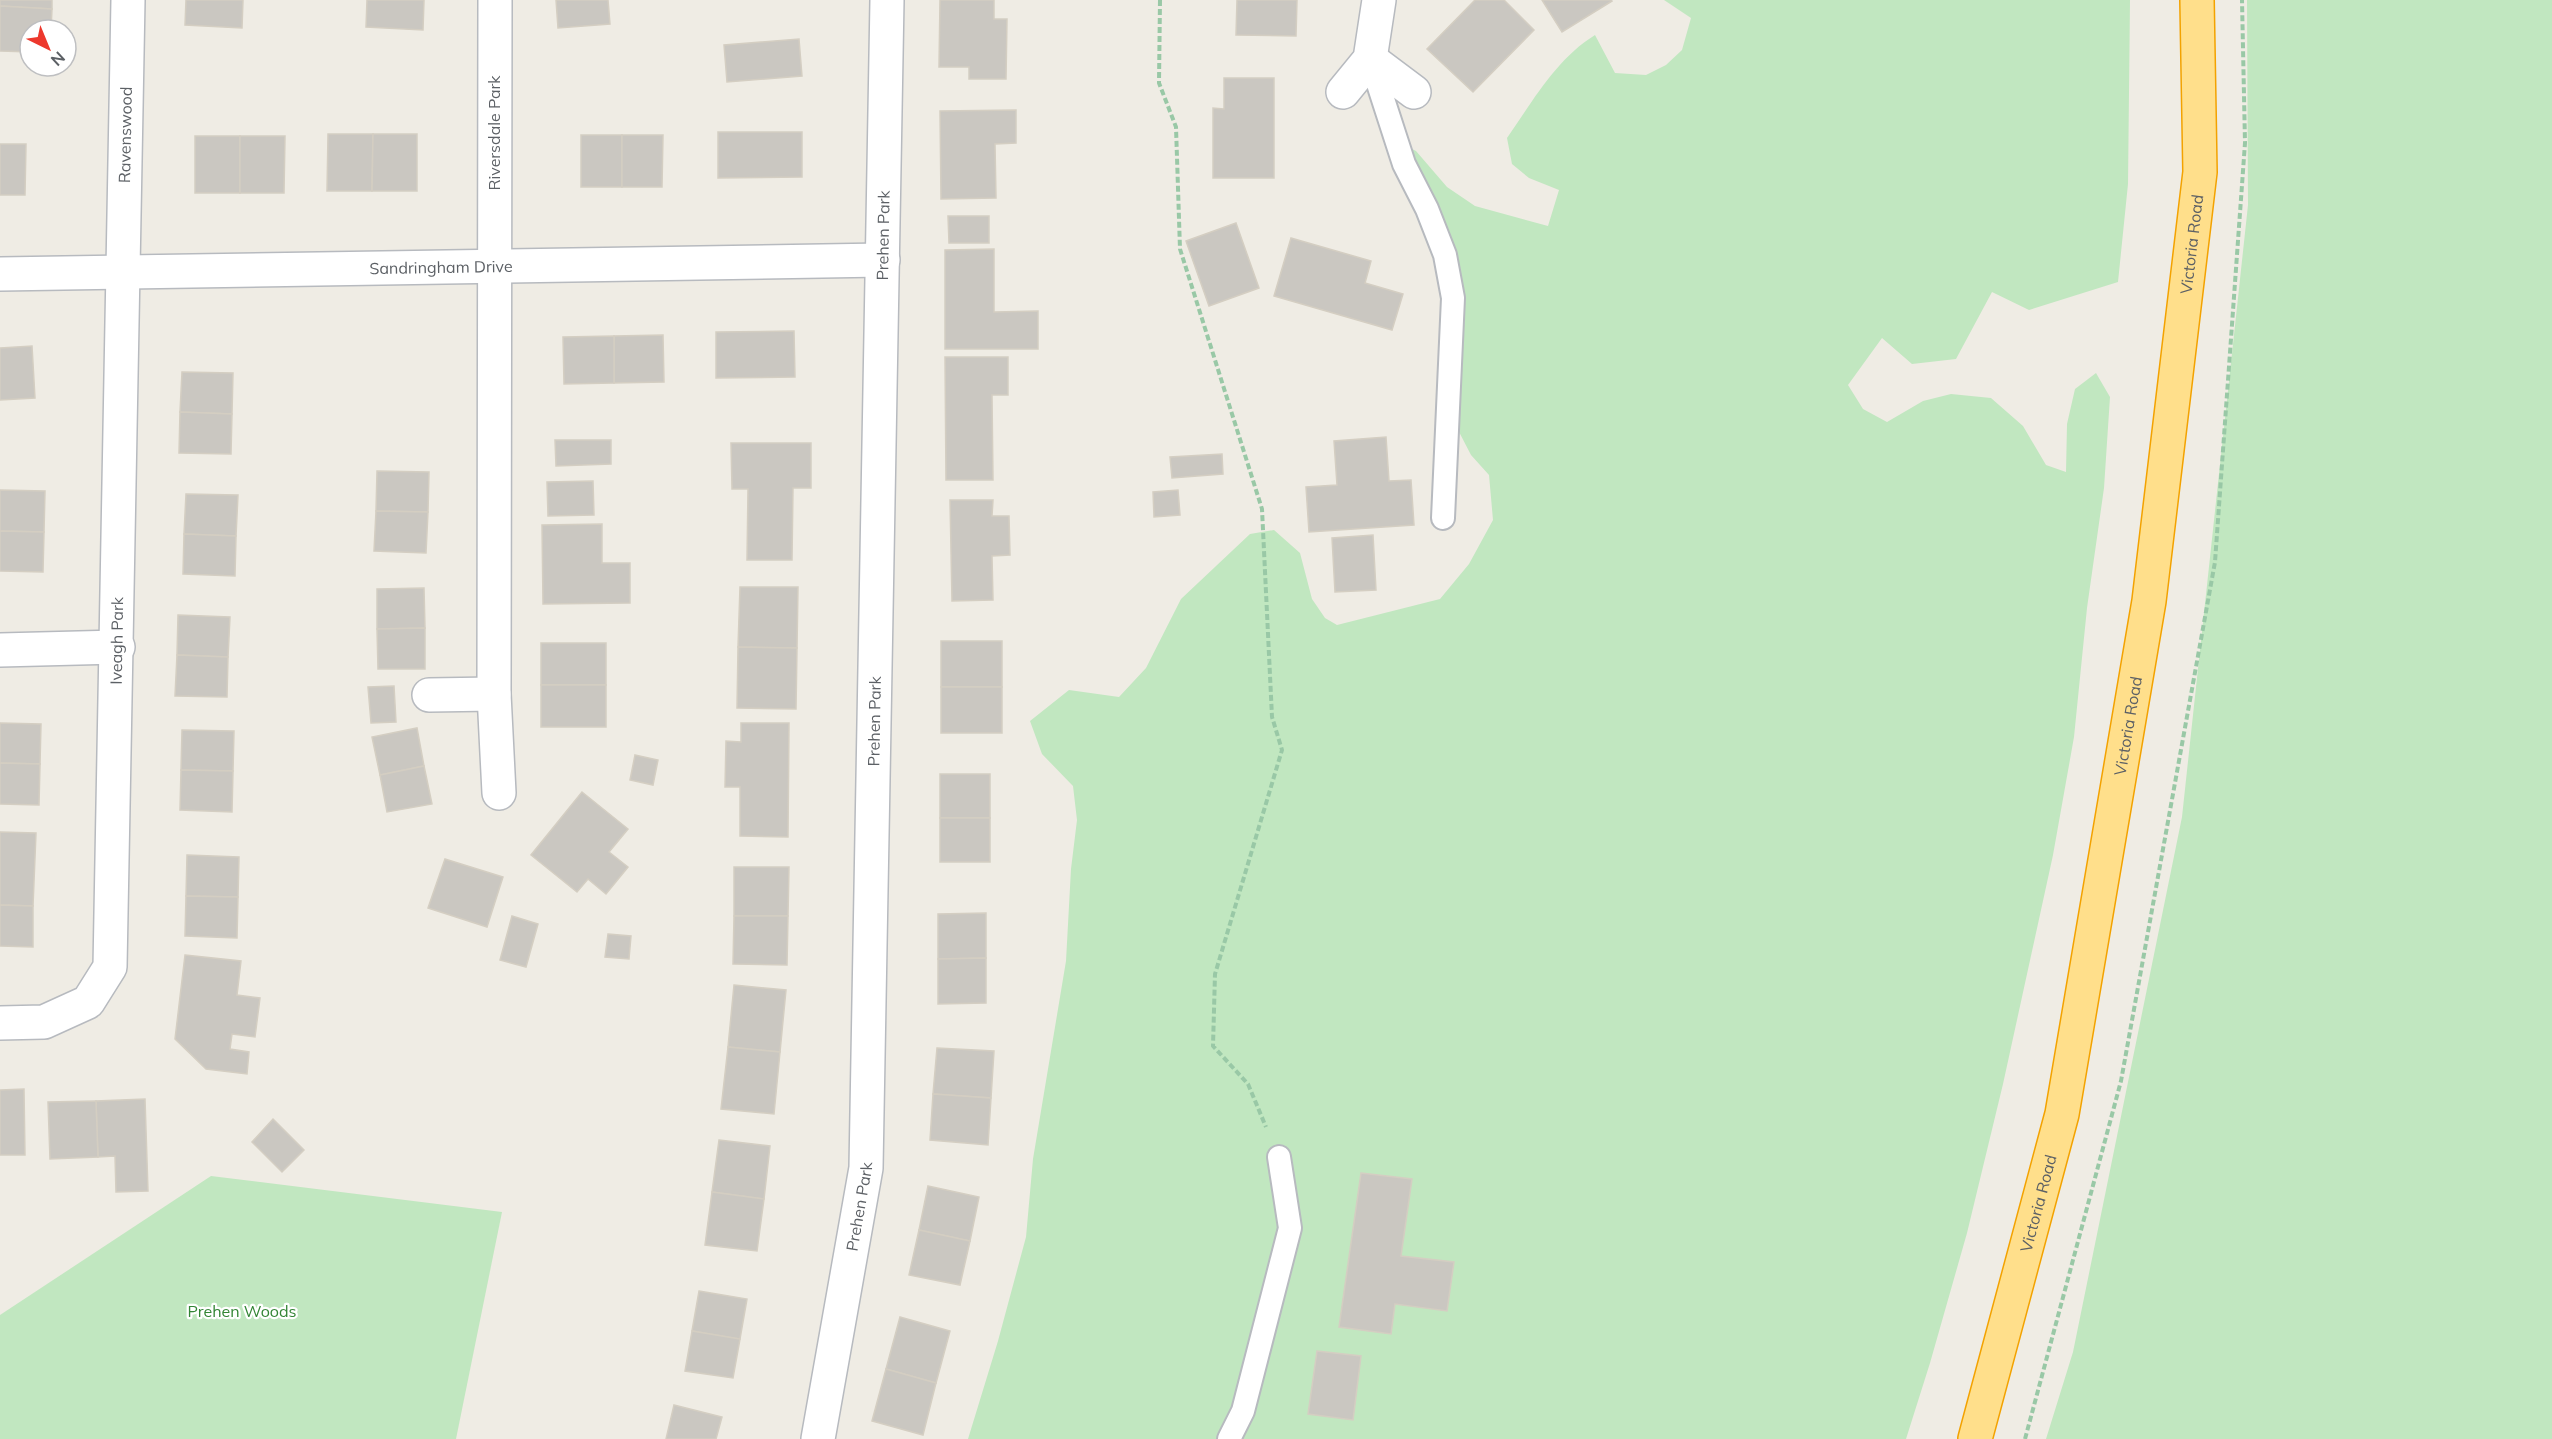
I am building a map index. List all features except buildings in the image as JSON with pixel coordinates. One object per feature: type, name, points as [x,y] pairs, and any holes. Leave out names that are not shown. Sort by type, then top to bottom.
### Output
[{"type":"highway","name":"Victoria Road","points":[[1975,1439],[2062,1114],[2150,601],[2200,172],[2197,0]]},
{"type":"street","name":"Ravenswood","points":[[121,271],[128,0]]},
{"type":"street","name":"Riversdale Park","points":[[495,0],[494,694],[499,793]]},
{"type":"street","name":"Prehen Park","points":[[818,1439],[866,1168],[886,0]]},
{"type":"street","points":[[1343,92],[1370,59],[1379,0]]},
{"type":"street","points":[[1370,59],[1414,92]]},
{"type":"street","name":"Sandringham Drive","points":[[0,274],[883,260]]},
{"type":"street","name":"Iveagh Park","points":[[0,1023],[44,1022],[88,1002],[110,967],[118,647],[121,271]]},
{"type":"street","points":[[0,650],[118,647]]},
{"type":"street","points":[[429,695],[494,694]]},
{"type":"lane","points":[[1370,59],[1404,164],[1427,209],[1445,255],[1453,298],[1443,518]]},
{"type":"lane","points":[[1229,1439],[1243,1411],[1290,1228],[1279,1157]]},
{"type":"path","points":[[1160,0],[1159,83],[1176,127],[1180,249],[1262,509],[1272,717],[1282,750],[1215,974],[1213,1046],[1248,1084],[1279,1157]]},
{"type":"green space","points":[[1664,0],[2130,0],[2128,184],[2118,282],[2029,310],[1992,292],[1956,359],[1912,364],[1882,338],[1848,385],[1863,409],[1887,422],[1923,401],[1951,394],[1991,398],[2023,426],[2046,465],[2066,472],[2067,424],[2075,389],[2096,373],[2110,397],[2104,488],[2087,608],[2074,737],[2053,855],[2003,1084],[1967,1233],[1906,1439],[968,1439],[1026,1237],[1033,1159],[1066,961],[1071,869],[1077,820],[1073,786],[1042,754],[1030,721],[1069,690],[1119,697],[1146,668],[1181,599],[1250,534],[1274,530],[1300,553],[1312,599],[1325,618],[1337,625],[1440,599],[1469,564],[1493,520],[1489,475],[1471,455],[1457,428],[1463,284],[1456,257],[1396,141],[1416,151],[1447,187],[1475,206],[1548,226],[1559,190],[1529,178],[1512,164],[1507,138],[1557,68],[1568,56],[1595,35],[1615,73],[1646,75],[1666,65],[1682,50],[1691,18]]},
{"type":"green space","points":[[2247,0],[2552,0],[2552,1439],[2046,1439],[2073,1352],[2182,817],[2248,205]]},
{"type":"green space","name":"Prehen Woods","points":[[211,1176],[502,1212],[456,1439],[0,1439],[0,1315]]}]
